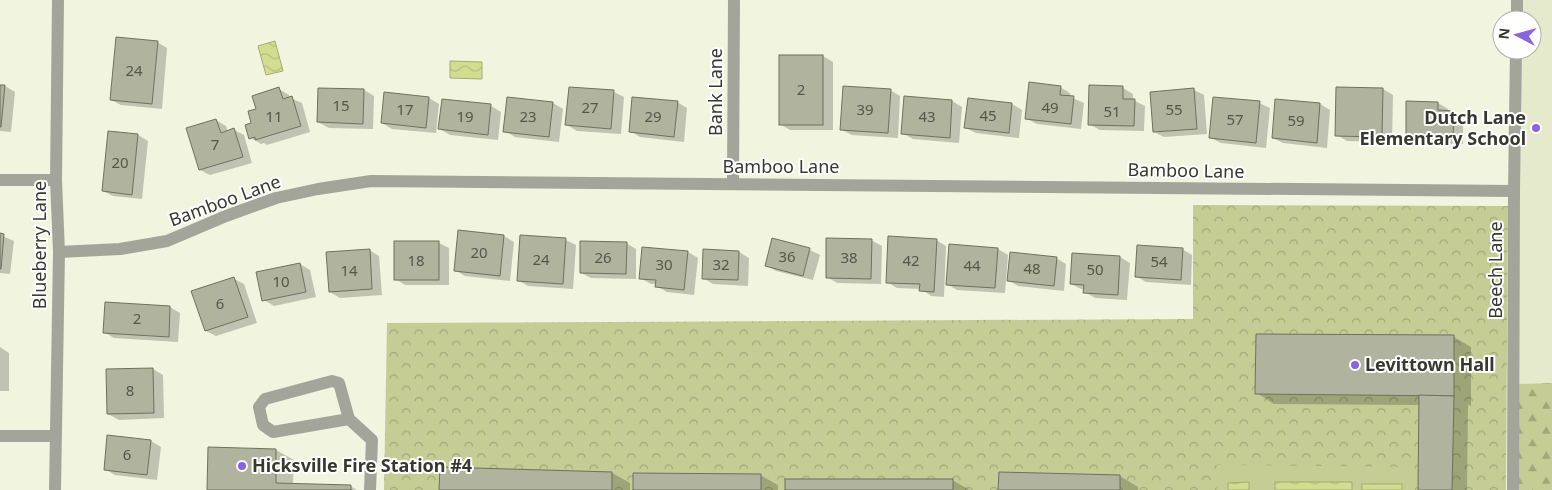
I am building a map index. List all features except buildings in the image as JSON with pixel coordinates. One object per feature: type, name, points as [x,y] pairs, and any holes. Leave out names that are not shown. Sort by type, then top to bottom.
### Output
[{"type":"street","name":"Blueberry Lane","points":[[55,490],[59,252],[56,180],[58,0]]},
{"type":"street","name":"Bank Lane","points":[[734,0],[734,184]]},
{"type":"street","name":"Beech Lane","points":[[1513,490],[1516,60]]},
{"type":"street","points":[[0,180],[56,180]]},
{"type":"street","name":"Bamboo Lane","points":[[59,252],[120,249],[167,241],[226,216],[276,198],[318,189],[371,182],[1514,191]]},
{"type":"street","points":[[349,419],[273,432],[263,425],[259,407],[264,399],[332,381],[339,384],[349,419],[372,440],[370,490]]},
{"type":"street","points":[[0,436],[55,436]]},
{"type":"shaded area","name":"Dutch Lane Elementary School","points":[[1522,0],[1552,0],[1552,383],[1518,384],[1521,60],[1542,60],[1542,10],[1522,10]]},
{"type":"green space","points":[[1193,205],[1508,206],[1506,490],[384,490],[387,323],[1193,319]]},
{"type":"green space","points":[[1552,383],[1552,490],[1518,490],[1518,384]]},
{"type":"green space","points":[[1217,465],[1415,467],[1415,490],[1217,490]]},
{"type":"water","points":[[275,41],[283,71],[266,75],[258,46]]},
{"type":"water","points":[[450,61],[482,62],[482,79],[450,78]]},
{"type":"water","points":[[1249,482],[1249,490],[1228,490],[1228,483]]},
{"type":"water","points":[[1275,482],[1352,482],[1352,490],[1275,490]]},
{"type":"water","points":[[1362,484],[1402,484],[1402,490],[1362,490]]},
{"type":"place","name":"Dutch Lane Elementary School","points":[[1536,128]]},
{"type":"place","name":"Levittown Hall","points":[[1355,365]]},
{"type":"place","name":"Hicksville Fire Station #4","points":[[242,466]]}]
